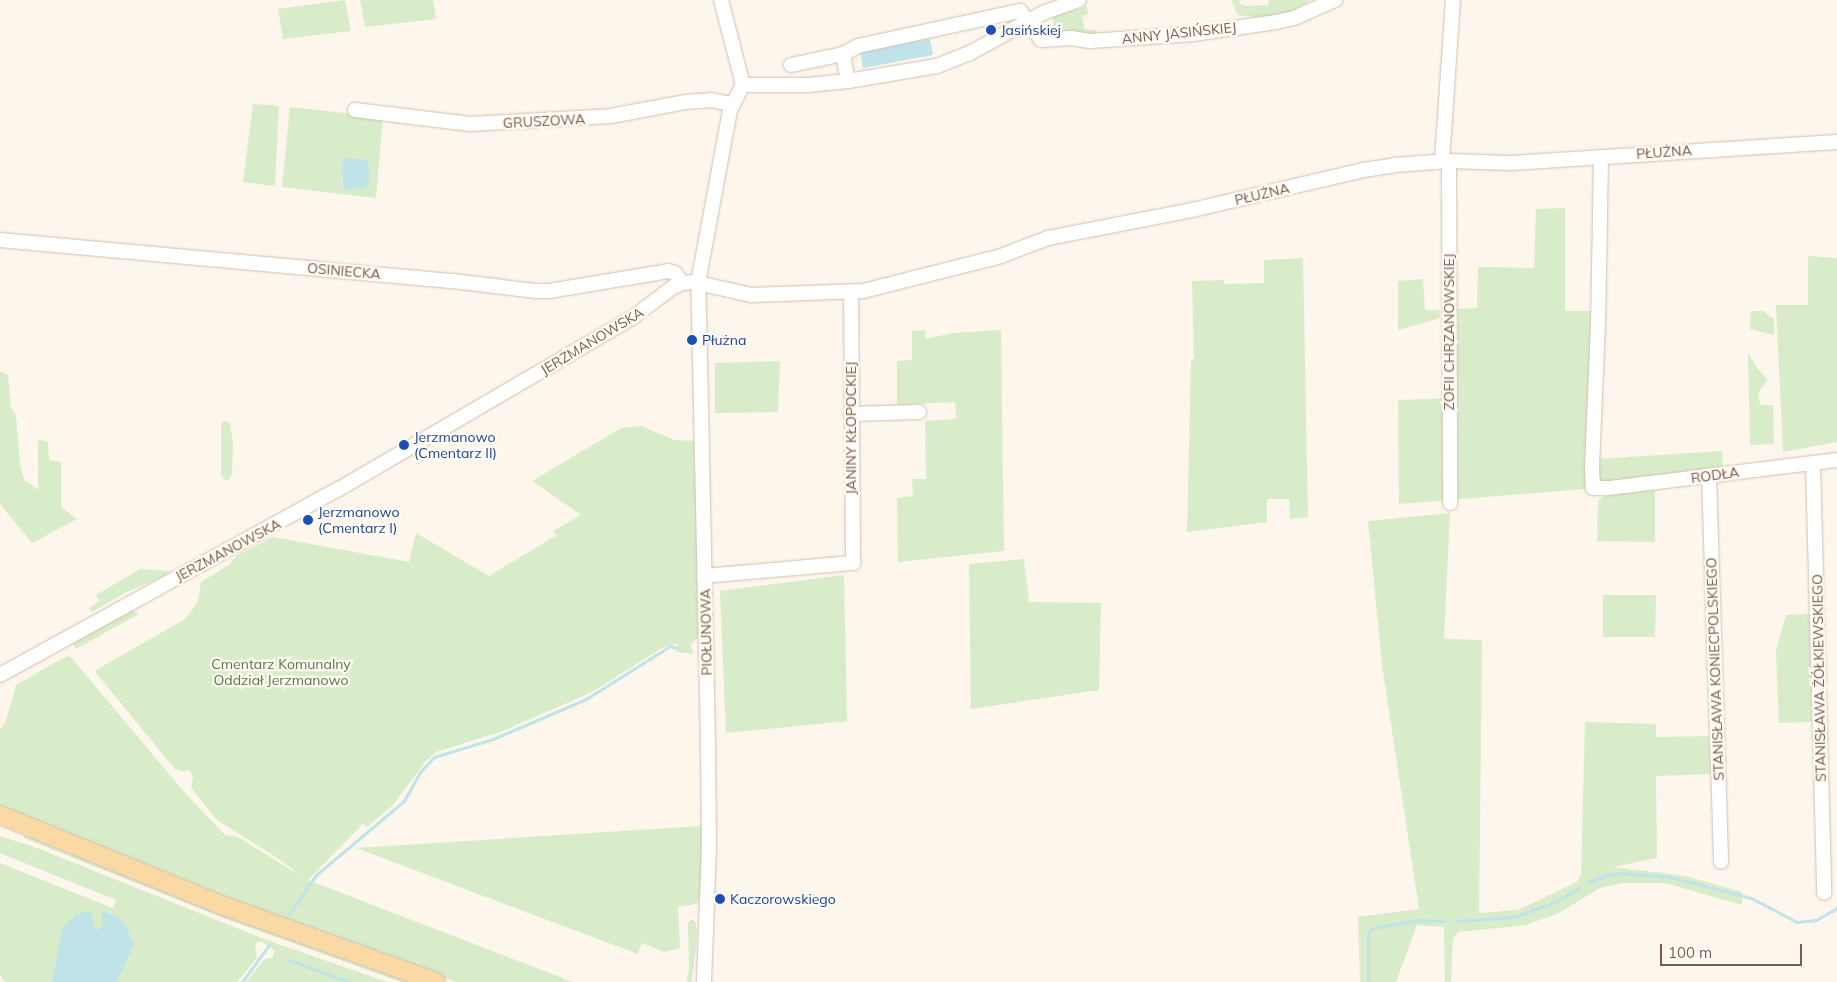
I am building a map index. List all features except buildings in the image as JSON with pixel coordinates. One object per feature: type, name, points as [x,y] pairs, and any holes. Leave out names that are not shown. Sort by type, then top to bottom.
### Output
[{"type":"main road","points":[[0,815],[227,907],[436,982]]},
{"type":"street","points":[[682,283],[698,283],[732,104],[743,85],[721,0]]},
{"type":"street","points":[[743,85],[808,85],[848,81],[893,75],[957,60],[1054,8],[1079,0]]},
{"type":"street","name":"ANNY JASIŃSKIEJ","points":[[1026,22],[1041,40],[1071,38],[1090,41],[1155,37],[1276,22],[1294,18],[1335,0]]},
{"type":"street","name":"ZOFII CHRZANOWSKIEJ","points":[[1450,503],[1446,161],[1453,0]]},
{"type":"street","points":[[791,66],[843,54],[858,46],[1020,11],[1026,22]]},
{"type":"street","points":[[843,54],[848,81]]},
{"type":"street","name":"GRUSZOWA","points":[[355,110],[470,124],[611,116],[685,102],[711,100],[732,104]]},
{"type":"street","name":"PŁUŻNA","points":[[698,283],[751,295],[851,292],[877,288],[1001,256],[1048,238],[1191,210],[1364,170],[1446,161],[1511,163],[1837,142]]},
{"type":"street","name":"RODŁA","points":[[1601,157],[1598,324],[1592,467],[1593,488],[1609,488],[1837,460]]},
{"type":"street","name":"OSINIECKA","points":[[0,240],[453,281],[536,291],[548,291],[665,272],[675,273],[682,283]]},
{"type":"street","name":"JERZMANOWSKA","points":[[0,675],[340,489],[632,318],[673,287],[682,283]]},
{"type":"street","name":"PIOŁUNOWA","points":[[698,283],[708,846],[704,982]]},
{"type":"street","name":"JANINY KŁOPOCKIEJ","points":[[704,576],[853,563],[851,292]]},
{"type":"street","points":[[851,414],[919,412]]},
{"type":"street","name":"STANISŁAWA ŻÓŁKIEWSKIEGO","points":[[1814,463],[1824,893]]},
{"type":"street","name":"STANISŁAWA KONIECPOLSKIEGO","points":[[1709,476],[1721,862]]},
{"type":"green space","points":[[345,0],[351,31],[283,39],[278,9]]},
{"type":"green space","points":[[360,0],[433,0],[436,19],[365,27]]},
{"type":"green space","points":[[1231,0],[1239,0],[1240,4],[1248,6],[1269,5],[1268,0],[1310,0],[1293,12],[1263,18],[1238,15]]},
{"type":"green space","points":[[1087,6],[1088,14],[1082,17],[1085,29],[1096,30],[1096,34],[1055,30],[1052,17]]},
{"type":"green space","points":[[253,104],[279,106],[275,186],[243,182]]},
{"type":"green space","points":[[290,107],[383,117],[376,198],[282,187]],"holes":[[[346,158],[363,159],[368,162],[370,178],[343,188],[342,164]]]},
{"type":"green space","points":[[1565,208],[1565,311],[1591,311],[1585,489],[1399,504],[1398,400],[1455,398],[1458,309],[1477,308],[1478,267],[1534,268],[1536,209]]},
{"type":"green space","points":[[1808,256],[1837,258],[1837,442],[1783,452],[1776,305],[1808,305]]},
{"type":"green space","points":[[1303,258],[1308,517],[1290,519],[1289,499],[1267,499],[1267,522],[1187,532],[1191,359],[1194,359],[1192,281],[1224,280],[1225,284],[1264,283],[1264,260]]},
{"type":"green space","points":[[1423,279],[1425,310],[1439,310],[1440,318],[1398,330],[1398,281]]},
{"type":"green space","points":[[1751,311],[1763,311],[1774,319],[1774,335],[1750,329]]},
{"type":"green space","points":[[925,330],[925,339],[953,333],[1001,330],[1004,551],[898,562],[897,498],[913,496],[912,479],[926,479],[925,421],[956,419],[955,402],[897,405],[897,361],[912,360],[912,331]]},
{"type":"green space","points":[[1748,353],[1757,368],[1768,380],[1758,393],[1760,405],[1773,405],[1774,444],[1750,445]]},
{"type":"green space","points":[[780,361],[778,412],[715,413],[715,363]]},
{"type":"green space","points":[[0,371],[8,375],[11,408],[16,415],[20,464],[24,480],[38,489],[38,443],[39,439],[48,442],[49,460],[61,462],[61,507],[77,519],[32,543],[0,504]]},
{"type":"green space","points":[[225,421],[230,423],[233,443],[232,474],[229,480],[225,480],[221,475],[221,423]]},
{"type":"green space","name":"Cmentarz Komunalny Oddział Jerzmanowo","points":[[641,426],[675,440],[694,441],[699,631],[698,638],[691,644],[693,654],[676,652],[678,644],[662,648],[594,691],[503,731],[436,752],[426,761],[392,806],[367,827],[363,824],[308,880],[573,982],[455,982],[242,906],[0,806],[0,730],[6,720],[16,685],[61,659],[70,656],[185,793],[225,835],[238,837],[301,876],[276,857],[217,820],[191,788],[193,777],[189,770],[185,772],[175,769],[96,673],[96,670],[185,619],[198,602],[201,582],[229,565],[236,556],[273,537],[409,562],[416,533],[489,576],[557,535],[553,531],[581,515],[532,481],[621,428]]},
{"type":"green space","points":[[1722,451],[1723,470],[1597,485],[1597,459]]},
{"type":"green space","points":[[1655,486],[1655,542],[1597,541],[1598,501],[1604,496]]},
{"type":"green space","points":[[1450,513],[1444,639],[1482,640],[1479,913],[1518,910],[1577,882],[1581,873],[1585,722],[1656,724],[1656,737],[1711,736],[1712,774],[1656,776],[1657,858],[1613,867],[1686,876],[1742,892],[1742,905],[1665,883],[1622,883],[1600,888],[1559,913],[1526,925],[1459,932],[1453,938],[1451,982],[1445,982],[1444,927],[1417,925],[1396,982],[1360,982],[1358,917],[1419,909],[1382,665],[1368,521]]},
{"type":"green space","points":[[1024,559],[1029,602],[1101,603],[1099,690],[971,709],[969,564]]},
{"type":"green space","points":[[140,569],[168,571],[167,575],[127,592],[92,612],[89,608],[99,601],[96,595]]},
{"type":"green space","points":[[844,575],[847,721],[726,733],[720,591]]},
{"type":"green space","points":[[1603,595],[1656,595],[1655,637],[1603,637]]},
{"type":"green space","points":[[124,611],[133,611],[139,614],[76,649],[73,643],[78,637]]},
{"type":"green space","points":[[1810,614],[1813,722],[1779,723],[1776,651],[1786,615]]},
{"type":"green space","points":[[701,826],[701,899],[696,904],[678,907],[680,948],[664,952],[642,943],[638,954],[356,848]]},
{"type":"green space","points":[[25,832],[419,982],[401,982],[221,917],[24,838]]},
{"type":"green space","points":[[0,836],[37,848],[264,939],[387,982],[246,982],[264,959],[272,958],[275,951],[262,942],[257,942],[255,947],[257,958],[237,982],[5,982],[0,975],[0,863],[113,908],[116,900],[0,853]]},
{"type":"green space","points":[[692,919],[696,923],[697,936],[692,982],[687,982],[689,969],[688,923]]},
{"type":"water","points":[[930,39],[933,55],[863,68],[860,51]]},
{"type":"water","points":[[346,158],[363,159],[368,162],[370,178],[366,187],[349,190],[343,188],[342,164]]},
{"type":"water","points":[[90,911],[95,929],[103,928],[102,911],[123,920],[134,944],[117,982],[52,982],[62,929],[75,915]]},
{"type":"waterway","points":[[289,914],[316,875],[404,801],[420,772],[434,757],[493,739],[586,699],[670,646],[677,648]]},
{"type":"waterway","points":[[1589,882],[1606,875],[1620,873],[1670,877],[1751,898],[1797,922],[1816,920],[1837,908]]},
{"type":"waterway","points":[[1455,921],[1514,917],[1553,903],[1579,888]]},
{"type":"waterway","points":[[1368,982],[1368,933],[1373,928],[1417,920],[1445,921]]},
{"type":"waterway","points":[[242,982],[269,945]]},
{"type":"waterway","points":[[289,960],[348,982]]},
{"type":"place","name":"Jasińskiej","points":[[991,30]]},
{"type":"place","name":"Płużna","points":[[692,340]]},
{"type":"place","name":"Jerzmanowo (Cmentarz II)","points":[[404,445]]},
{"type":"place","name":"Jerzmanowo (Cmentarz I)","points":[[308,520]]},
{"type":"place","name":"Kaczorowskiego","points":[[720,899]]}]
